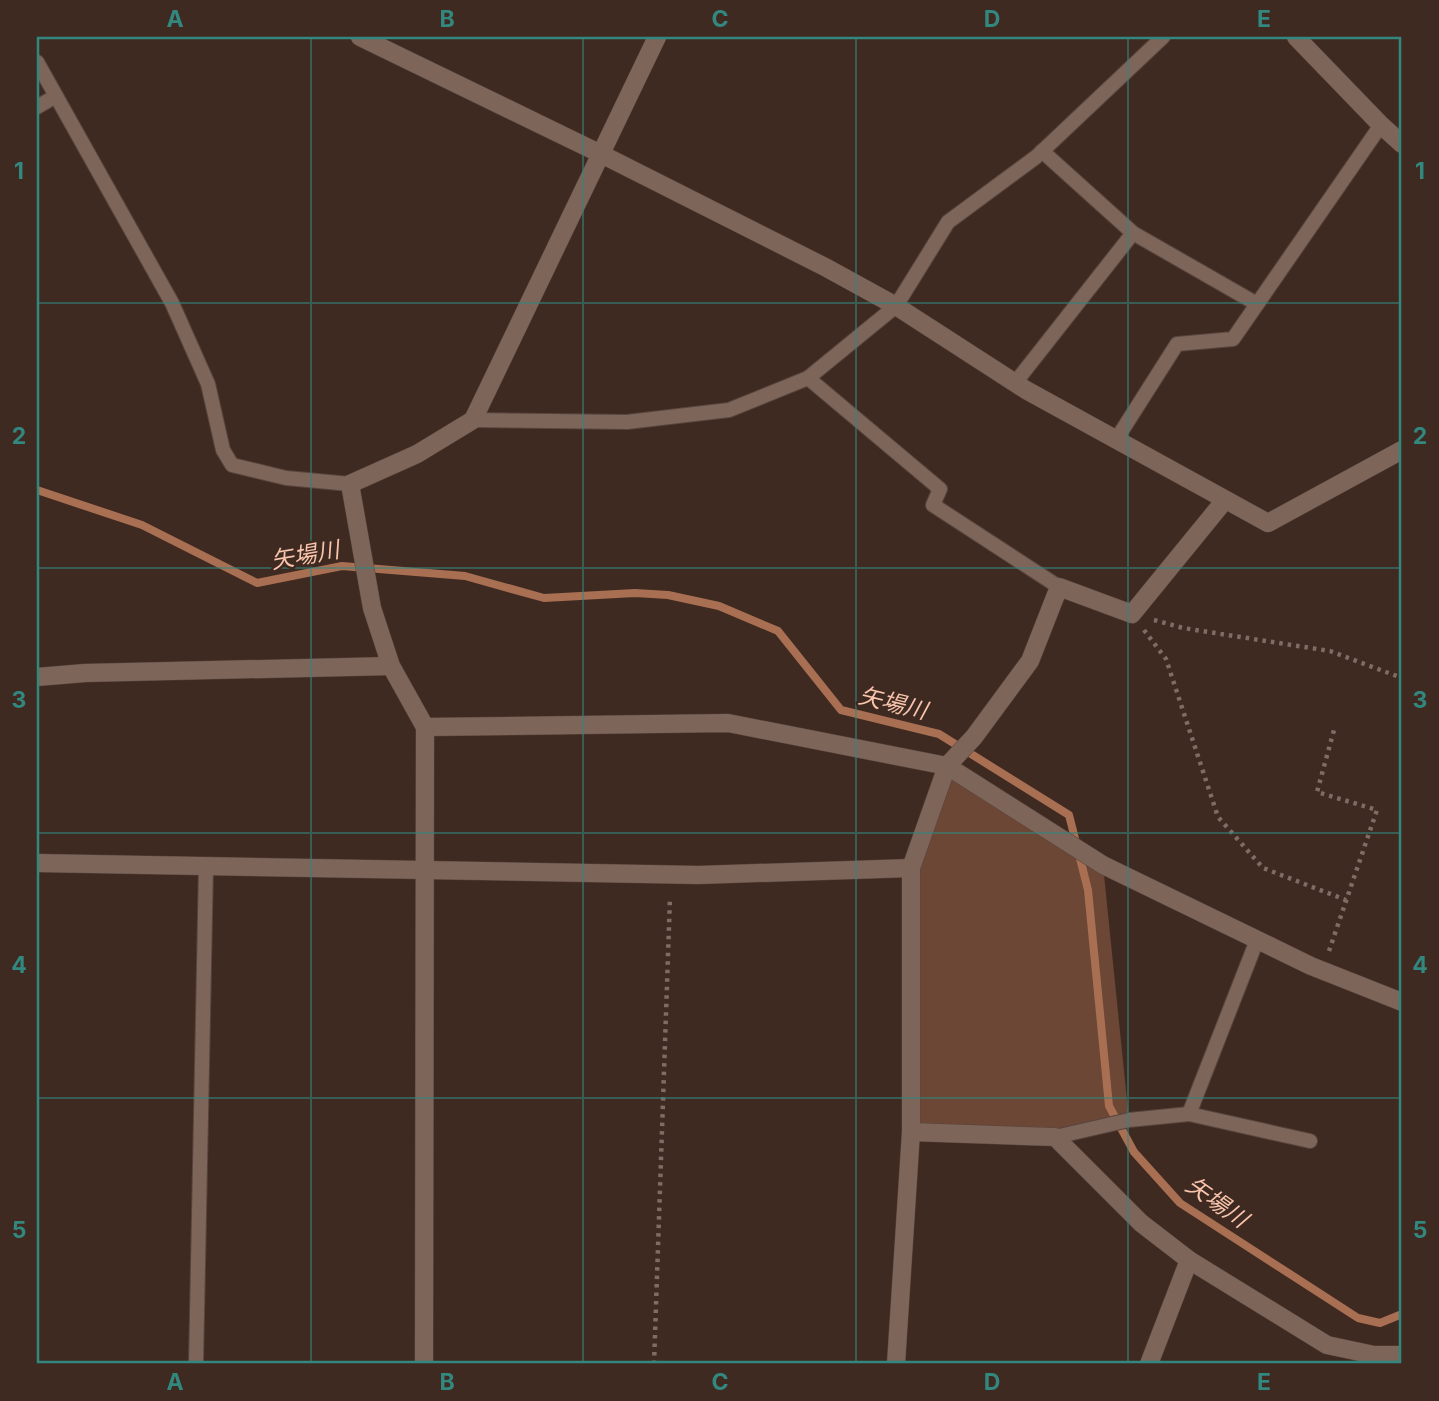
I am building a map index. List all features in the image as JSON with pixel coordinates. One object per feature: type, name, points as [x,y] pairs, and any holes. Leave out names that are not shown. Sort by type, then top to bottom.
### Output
[{"type":"street","points":[[360,37],[825,267],[896,306],[1015,383],[1268,523],[1402,450]]},
{"type":"street","points":[[424,1364],[425,727],[391,666],[372,608],[350,484],[417,454],[473,420],[657,37]]},
{"type":"street","points":[[1296,37],[1402,144]]},
{"type":"street","points":[[896,1364],[912,1132],[911,869],[947,766],[974,737],[1030,661],[1059,587],[1132,614],[1225,500]]},
{"type":"street","points":[[37,677],[85,673],[391,666]]},
{"type":"street","points":[[425,727],[728,723],[947,766],[1103,865],[1322,971],[1402,1002]]},
{"type":"street","points":[[37,863],[670,875],[911,869]]},
{"type":"street","points":[[912,1132],[1055,1137],[1141,1223],[1189,1260],[1327,1345],[1356,1358],[1402,1355]]},
{"type":"street","points":[[1149,1364],[1189,1260]]},
{"type":"lane","points":[[473,420],[628,422],[729,410],[808,377],[896,306],[948,222],[1042,151],[1163,37]]},
{"type":"lane","points":[[37,62],[172,303],[208,384],[223,450],[232,465],[286,478],[350,484]]},
{"type":"lane","points":[[37,107],[56,96]]},
{"type":"lane","points":[[1116,440],[1177,344],[1233,339],[1381,125]]},
{"type":"lane","points":[[1042,151],[1133,233],[1257,304]]},
{"type":"lane","points":[[1015,383],[1133,233]]},
{"type":"lane","points":[[808,377],[940,489],[933,505],[1059,587]]},
{"type":"lane","points":[[195,1364],[206,866]]},
{"type":"lane","points":[[1189,1114],[1257,940]]},
{"type":"lane","points":[[1055,1137],[1129,1120],[1189,1114],[1310,1141]]},
{"type":"path","points":[[1132,614],[1183,628],[1330,651],[1402,678]]},
{"type":"path","points":[[1132,614],[1166,659],[1218,817],[1263,868],[1346,900]]},
{"type":"path","points":[[1322,971],[1377,810],[1317,792],[1334,730]]},
{"type":"path","points":[[654,1364],[670,875]]},
{"type":"shaded area","points":[[947,766],[1103,865],[1129,1120],[1055,1137],[911,1132],[911,869]]},
{"type":"waterway","name":"矢場川","points":[[37,490],[142,525],[257,583],[342,566],[465,576],[544,598],[635,593],[668,595],[719,606],[778,631],[841,710],[939,734],[1069,815],[1088,890],[1109,1106],[1134,1152],[1180,1203],[1358,1318],[1380,1323],[1402,1314]]}]
